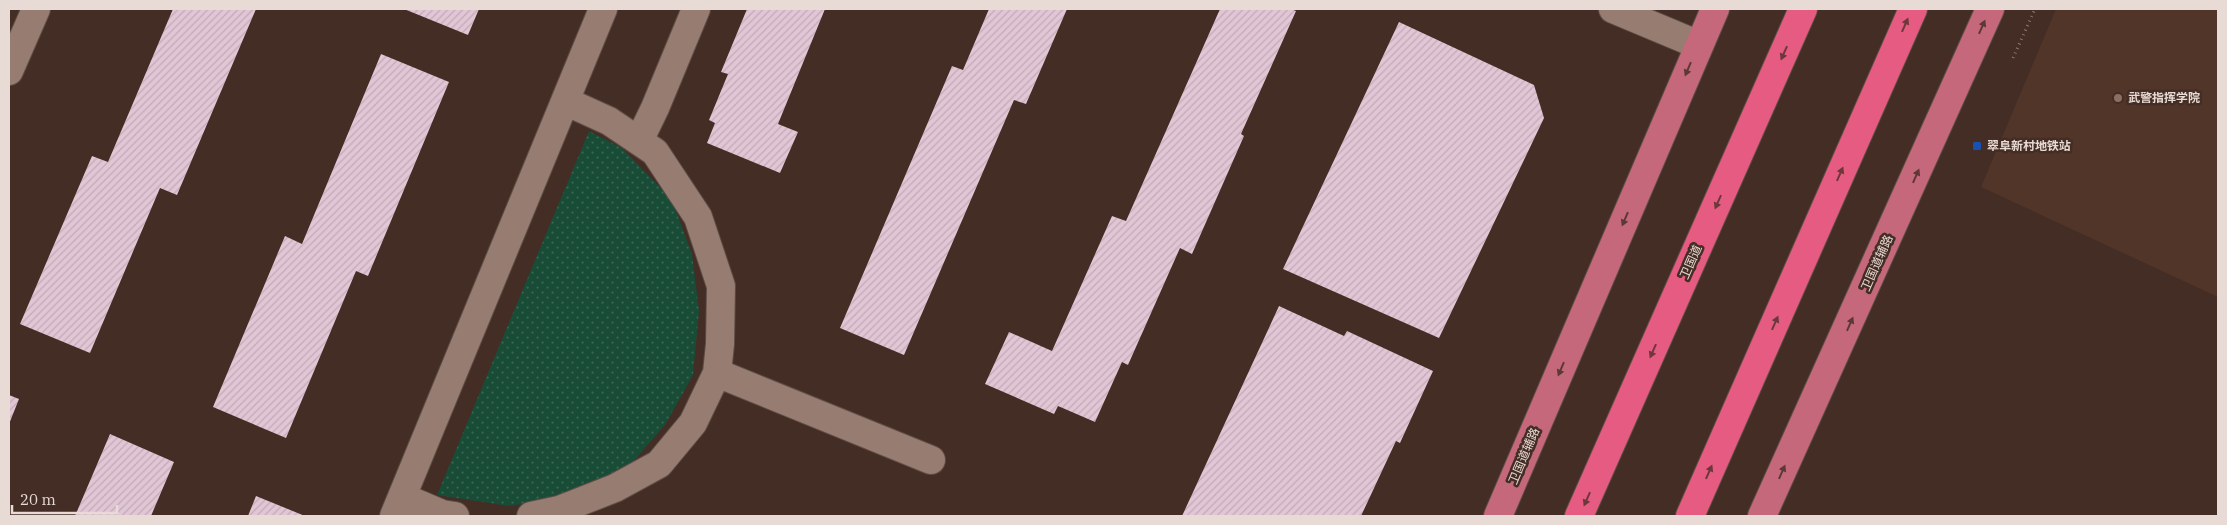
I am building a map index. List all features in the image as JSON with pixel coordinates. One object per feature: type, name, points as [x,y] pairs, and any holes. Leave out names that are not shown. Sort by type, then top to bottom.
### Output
[{"type":"highway","name":"卫国道","points":[[1580,516],[1803,9]]},
{"type":"highway","points":[[1690,516],[1913,9]]},
{"type":"main road","name":"卫国道辅路","points":[[1498,516],[1715,9]]},
{"type":"main road","name":"卫国道辅路","points":[[1762,516],[1990,9]]},
{"type":"street","points":[[9,71],[36,9]]},
{"type":"street","points":[[454,516],[398,507],[602,9]]},
{"type":"street","points":[[639,141],[655,108],[696,9]]},
{"type":"street","points":[[1613,9],[1699,45]]},
{"type":"street","points":[[531,516],[559,510],[615,488],[659,464],[693,423],[717,373],[721,286],[698,217],[655,152],[609,121],[565,101]]},
{"type":"street","points":[[717,373],[931,460]]},
{"type":"path","points":[[2013,58],[2035,9]]},
{"type":"shaded area","name":"武警指挥学院","points":[[2056,9],[2218,9],[2218,297],[1981,187]]},
{"type":"green space","points":[[589,131],[622,148],[672,200],[692,254],[699,311],[693,375],[665,425],[631,464],[563,498],[509,506],[437,495]]},
{"type":"building","points":[[173,9],[256,9],[177,195],[160,188],[90,353],[20,324],[92,156],[108,162]]},
{"type":"building","points":[[404,9],[479,9],[468,35]]},
{"type":"building","points":[[747,9],[825,9],[778,124],[798,132],[780,173],[707,143],[715,123],[709,120],[728,74],[721,72]]},
{"type":"building","points":[[989,9],[1067,9],[1026,104],[1014,100],[904,355],[840,328],[952,66],[963,70]]},
{"type":"building","points":[[1220,9],[1291,9],[1296,11],[1241,134],[1244,136],[1192,254],[1180,248],[1128,365],[1122,362],[1095,422],[1058,406],[1054,414],[985,384],[1009,332],[1052,351],[1112,216],[1126,221]]},
{"type":"building","points":[[1399,22],[1534,85],[1544,118],[1439,338],[1283,269]]},
{"type":"building","points":[[381,54],[449,82],[368,276],[356,271],[286,438],[213,407],[285,236],[302,244]]},
{"type":"building","points":[[1279,306],[1344,336],[1347,331],[1433,371],[1400,443],[1396,441],[1361,516],[1182,516]]},
{"type":"building","points":[[9,395],[19,399],[9,424]]},
{"type":"building","points":[[110,434],[174,462],[151,516],[75,516]]},
{"type":"building","points":[[256,496],[305,516],[248,516]]},
{"type":"place","name":"武警指挥学院","points":[[2118,98]]},
{"type":"place","name":"翠阜新村地铁站","points":[[1977,146]]}]
